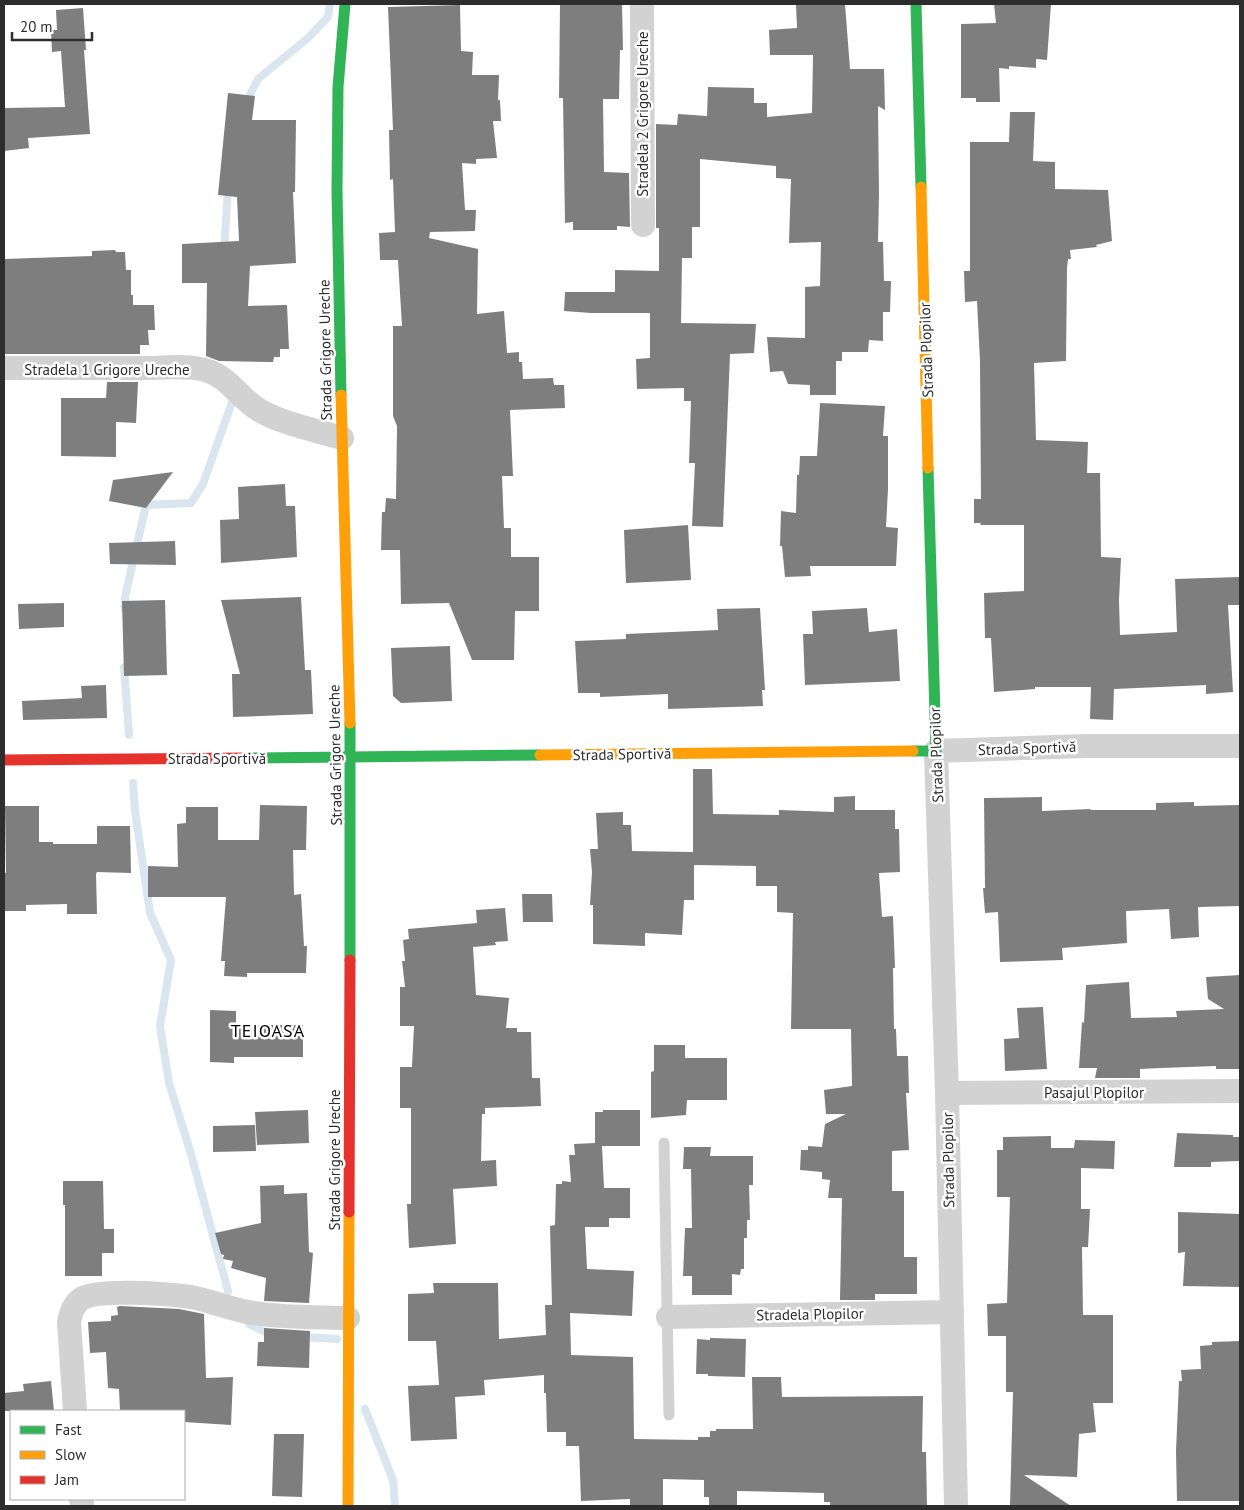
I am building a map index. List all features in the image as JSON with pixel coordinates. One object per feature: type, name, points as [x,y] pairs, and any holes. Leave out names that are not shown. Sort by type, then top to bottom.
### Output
[{"type":"street","name":"Strada Grigore Ureche","points":[[345,4],[338,96],[338,190],[342,438],[351,757],[348,1506]]},
{"type":"street","name":"Stradela 2 Grigore Ureche","points":[[642,4],[642,225]]},
{"type":"street","name":"Strada Plopilor","points":[[916,4],[947,1093],[956,1506]]},
{"type":"street","name":"Stradela 1 Grigore Ureche","points":[[4,368],[204,370],[228,382],[249,403],[261,411],[304,427],[342,438]]},
{"type":"street","name":"Strada Sportivă","points":[[4,760],[936,751],[1085,746],[1240,746]]},
{"type":"street","name":"Pasajul Plopilor","points":[[947,1093],[1240,1091]]},
{"type":"street","points":[[75,1410],[68,1322],[71,1311],[82,1298],[97,1294],[144,1294],[190,1297],[252,1313],[348,1318]]},
{"type":"street","name":"Stradela Plopilor","points":[[668,1317],[952,1312]]},
{"type":"lane","points":[[664,1143],[669,1415]]},
{"type":"building","points":[[560,4],[622,4],[623,50],[620,50],[619,99],[603,99],[604,172],[629,173],[630,227],[617,226],[617,230],[573,230],[573,222],[565,223],[563,98],[559,98]]},
{"type":"building","points":[[796,4],[845,4],[850,69],[884,69],[885,110],[878,106],[878,242],[883,242],[884,281],[891,281],[890,312],[883,312],[883,341],[869,340],[868,352],[842,352],[842,361],[836,361],[836,395],[810,395],[810,385],[788,384],[783,371],[770,372],[767,337],[805,338],[805,287],[820,286],[821,242],[789,243],[791,179],[776,178],[776,166],[700,159],[700,227],[692,227],[692,258],[682,258],[681,323],[756,324],[754,353],[730,354],[723,527],[692,526],[695,463],[689,463],[691,401],[684,401],[684,388],[637,389],[636,359],[650,358],[650,313],[564,311],[565,292],[615,292],[615,270],[659,271],[659,228],[656,228],[656,124],[677,125],[678,114],[707,116],[708,87],[754,88],[754,103],[767,103],[767,117],[812,113],[813,55],[770,55],[769,30],[797,28]]},
{"type":"building","points":[[994,4],[1051,4],[1047,60],[1036,59],[1036,68],[1009,66],[1009,69],[999,68],[1000,102],[976,102],[976,98],[961,98],[961,24],[996,23]]},
{"type":"building","points":[[460,5],[461,51],[473,52],[472,75],[499,75],[498,100],[500,100],[501,121],[493,121],[497,158],[476,159],[476,164],[462,163],[465,210],[476,210],[475,231],[430,232],[429,238],[478,249],[477,314],[504,311],[507,353],[519,352],[519,362],[522,362],[523,379],[553,378],[554,385],[564,385],[565,408],[510,410],[513,476],[502,476],[504,528],[511,528],[511,557],[539,557],[539,611],[515,611],[514,660],[472,660],[449,603],[401,604],[400,550],[381,550],[382,512],[385,512],[386,498],[396,499],[397,426],[393,416],[393,326],[402,326],[398,260],[380,260],[379,233],[395,232],[393,179],[390,180],[389,130],[393,130],[388,7]]},
{"type":"building","points":[[83,8],[90,134],[28,138],[29,148],[4,151],[4,108],[65,107],[61,51],[52,52],[51,30],[57,30],[56,10]]},
{"type":"building","points":[[228,93],[255,96],[252,120],[296,120],[295,192],[293,192],[296,263],[250,266],[248,306],[287,305],[289,349],[280,349],[280,357],[274,357],[273,362],[219,361],[206,356],[207,283],[182,283],[182,244],[239,241],[237,197],[218,195]]},
{"type":"building","points":[[1010,112],[1035,112],[1033,161],[1055,162],[1055,189],[1108,190],[1112,241],[1096,245],[1097,247],[1070,250],[1071,259],[1068,259],[1067,268],[1066,361],[1034,363],[1036,440],[1088,442],[1087,473],[1100,473],[1101,557],[1121,558],[1120,635],[1177,632],[1175,579],[1240,577],[1240,605],[1228,605],[1233,692],[1206,694],[1206,685],[1114,689],[1113,720],[1090,719],[1091,687],[1035,687],[1035,689],[994,692],[991,638],[985,638],[984,593],[1024,591],[1024,525],[980,525],[981,523],[974,523],[974,499],[981,499],[980,361],[977,301],[965,302],[964,271],[970,271],[970,142],[1009,142]]},
{"type":"building","points":[[115,250],[116,252],[125,252],[126,270],[131,270],[133,305],[154,305],[155,330],[148,330],[149,345],[140,345],[140,354],[4,354],[4,259],[92,256],[92,251]]},
{"type":"building","points":[[107,382],[138,382],[136,423],[116,422],[116,457],[61,456],[61,398],[106,398]]},
{"type":"building","points":[[820,403],[885,406],[883,436],[888,436],[886,527],[898,528],[896,566],[810,566],[811,576],[785,577],[782,546],[780,546],[781,511],[796,513],[797,475],[799,475],[800,456],[817,456]]},
{"type":"building","points":[[173,472],[146,508],[109,501],[113,480]]},
{"type":"building","points":[[285,484],[286,506],[295,506],[297,557],[221,563],[220,520],[239,519],[238,487]]},
{"type":"building","points":[[688,525],[691,580],[626,583],[624,530]]},
{"type":"building","points":[[175,541],[176,565],[110,564],[109,543]]},
{"type":"building","points":[[301,597],[305,670],[311,670],[313,714],[233,717],[232,674],[240,674],[221,600]]},
{"type":"building","points":[[165,600],[167,675],[124,676],[122,601]]},
{"type":"building","points":[[64,603],[64,627],[19,629],[18,604]]},
{"type":"building","points":[[760,608],[765,690],[762,690],[763,706],[668,709],[668,694],[600,697],[600,693],[578,693],[575,641],[626,639],[626,634],[718,630],[717,609]]},
{"type":"building","points":[[867,608],[869,632],[897,629],[900,681],[805,685],[803,634],[813,634],[812,611]]},
{"type":"building","points":[[450,646],[452,701],[401,703],[393,696],[391,648]]},
{"type":"building","points":[[106,685],[107,718],[23,720],[22,701],[82,698],[81,686]]},
{"type":"building","points":[[693,769],[712,769],[713,814],[779,815],[779,810],[834,812],[834,797],[855,796],[855,810],[895,810],[895,829],[899,829],[900,872],[879,873],[882,917],[893,916],[895,968],[893,968],[894,1029],[896,1029],[897,1056],[908,1056],[909,1093],[906,1093],[909,1150],[892,1151],[892,1191],[904,1191],[904,1257],[917,1257],[917,1294],[875,1294],[875,1300],[840,1300],[842,1198],[828,1198],[830,1180],[822,1179],[822,1172],[800,1170],[801,1150],[808,1150],[808,1146],[822,1147],[825,1124],[846,1114],[826,1114],[824,1090],[852,1086],[851,1029],[791,1029],[793,913],[777,912],[777,886],[756,886],[756,866],[694,865],[694,900],[684,900],[682,935],[645,933],[645,946],[593,944],[593,905],[590,905],[592,872],[590,849],[598,849],[596,813],[623,812],[623,825],[631,825],[632,851],[693,852]]},
{"type":"building","points":[[1042,797],[1042,811],[1091,809],[1156,810],[1156,803],[1194,802],[1194,806],[1240,805],[1240,906],[1198,907],[1199,937],[1171,939],[1169,909],[1126,911],[1127,943],[1062,948],[1063,960],[1000,962],[998,912],[985,913],[983,888],[985,888],[984,798]]},
{"type":"building","points":[[260,805],[307,806],[306,850],[293,850],[294,895],[301,894],[304,946],[307,946],[306,973],[247,973],[247,977],[224,976],[225,961],[221,961],[226,897],[148,897],[148,866],[178,867],[177,824],[186,823],[186,807],[218,807],[218,840],[259,840]]},
{"type":"building","points":[[5,806],[39,806],[39,842],[53,842],[53,844],[97,844],[97,826],[130,826],[131,873],[97,872],[97,914],[67,914],[67,904],[26,905],[26,911],[4,911],[4,873],[6,873]]},
{"type":"building","points":[[522,894],[552,894],[553,922],[523,922]]},
{"type":"building","points":[[505,908],[508,941],[495,942],[496,945],[473,947],[476,995],[509,998],[506,1028],[517,1028],[517,1032],[531,1032],[532,1078],[540,1078],[541,1106],[485,1108],[485,1114],[482,1114],[481,1161],[496,1160],[497,1186],[453,1189],[456,1244],[409,1248],[407,1204],[411,1204],[411,1108],[400,1108],[400,1067],[412,1067],[414,1026],[400,1026],[400,987],[405,987],[402,961],[405,961],[403,940],[409,939],[408,929],[477,923],[476,910]]},
{"type":"building","points":[[1240,975],[1240,1069],[1216,1069],[1216,1066],[1140,1069],[1140,1078],[1095,1078],[1097,1068],[1079,1068],[1086,985],[1129,982],[1131,1018],[1177,1017],[1176,1011],[1224,1009],[1208,999],[1206,977]]},
{"type":"building","points":[[1043,1007],[1047,1069],[1005,1071],[1004,1039],[1019,1038],[1017,1008]]},
{"type":"building","points":[[210,1010],[236,1011],[236,1025],[303,1025],[303,1057],[234,1057],[234,1063],[210,1062]]},
{"type":"building","points":[[654,1045],[685,1045],[685,1058],[727,1058],[727,1100],[687,1100],[686,1115],[651,1118],[651,1072],[654,1071]]},
{"type":"building","points":[[308,1110],[309,1143],[257,1145],[255,1112]]},
{"type":"building","points":[[603,1110],[640,1110],[640,1146],[602,1146],[604,1188],[630,1188],[630,1218],[609,1218],[609,1227],[585,1227],[587,1269],[634,1271],[632,1316],[570,1313],[571,1355],[633,1357],[634,1439],[698,1440],[698,1437],[710,1437],[710,1431],[716,1431],[716,1429],[753,1429],[752,1377],[781,1377],[782,1397],[923,1396],[922,1452],[926,1452],[927,1506],[830,1506],[830,1502],[824,1502],[824,1493],[737,1491],[737,1506],[709,1506],[709,1497],[704,1497],[704,1480],[663,1479],[663,1506],[630,1506],[630,1499],[581,1501],[579,1446],[566,1446],[566,1432],[547,1432],[544,1375],[484,1380],[485,1395],[455,1397],[457,1439],[411,1441],[408,1386],[439,1385],[436,1341],[408,1341],[408,1294],[434,1293],[433,1283],[498,1283],[499,1339],[546,1335],[545,1305],[552,1305],[550,1226],[555,1225],[556,1184],[562,1184],[562,1181],[571,1182],[569,1155],[575,1155],[574,1144],[595,1143],[595,1112],[603,1112]]},
{"type":"building","points":[[255,1125],[256,1151],[213,1152],[213,1126]]},
{"type":"building","points":[[1177,1133],[1233,1135],[1233,1137],[1240,1137],[1240,1161],[1211,1162],[1211,1167],[1174,1167]]},
{"type":"building","points":[[1051,1136],[1051,1148],[1074,1148],[1075,1140],[1115,1141],[1114,1169],[1081,1168],[1081,1209],[1090,1209],[1088,1247],[1082,1247],[1083,1315],[1113,1315],[1113,1403],[1093,1403],[1096,1432],[1079,1434],[1077,1477],[1024,1475],[1071,1506],[1010,1506],[1013,1392],[1006,1392],[1006,1336],[988,1336],[987,1304],[1007,1303],[1010,1197],[997,1197],[997,1150],[1003,1150],[1003,1137]]},
{"type":"building","points":[[684,1147],[711,1147],[710,1156],[753,1156],[753,1185],[749,1185],[750,1220],[747,1220],[747,1238],[744,1238],[744,1269],[741,1269],[740,1275],[732,1274],[732,1295],[692,1295],[692,1276],[683,1276],[685,1228],[692,1228],[691,1169],[683,1169]]},
{"type":"building","points":[[63,1181],[103,1181],[104,1229],[114,1229],[114,1253],[102,1253],[102,1276],[65,1276]]},
{"type":"building","points":[[284,1185],[284,1194],[307,1193],[309,1252],[313,1253],[309,1303],[264,1301],[266,1278],[231,1268],[233,1261],[223,1259],[224,1255],[221,1254],[215,1233],[261,1223],[260,1186]]},
{"type":"building","points":[[1178,1212],[1240,1214],[1240,1287],[1183,1286],[1185,1252],[1178,1253]]},
{"type":"building","points":[[117,1307],[179,1309],[204,1314],[206,1378],[233,1377],[231,1425],[185,1422],[185,1410],[120,1410],[119,1389],[108,1388],[106,1352],[90,1353],[88,1322],[111,1321],[111,1316],[118,1315]]},
{"type":"building","points":[[264,1328],[310,1331],[309,1368],[257,1366],[258,1342],[264,1342]]},
{"type":"building","points":[[710,1338],[746,1339],[745,1377],[696,1374],[697,1339],[710,1340]]},
{"type":"building","points":[[1240,1341],[1240,1501],[1177,1501],[1176,1451],[1179,1381],[1182,1381],[1181,1370],[1201,1369],[1200,1346],[1212,1345],[1212,1342]]},
{"type":"building","points":[[51,1381],[54,1410],[4,1411],[4,1393],[24,1391],[23,1384]]},
{"type":"building","points":[[274,1434],[304,1434],[302,1497],[272,1496]]},
{"type":"waterway","points":[[245,104],[258,79],[308,38],[328,17],[330,4]]},
{"type":"waterway","points":[[224,251],[228,188]]},
{"type":"waterway","points":[[125,610],[125,597],[146,505],[191,503],[203,484],[235,394]]},
{"type":"waterway","points":[[124,667],[129,735]]},
{"type":"waterway","points":[[133,783],[135,811],[150,913],[171,960],[160,1026],[169,1083],[191,1154],[228,1291]]},
{"type":"waterway","points":[[249,1324],[273,1336]]},
{"type":"waterway","points":[[302,1337],[337,1339]]},
{"type":"waterway","points":[[365,1409],[393,1480],[395,1506]]},
{"type":"traffic: fast","points":[[341,395],[337,190],[338,87],[345,4]]},
{"type":"traffic: fast","points":[[916,4],[921,187]]},
{"type":"traffic: fast","points":[[913,751],[936,751],[928,468]]},
{"type":"traffic: fast","points":[[350,723],[350,960]]},
{"type":"traffic: fast","points":[[249,758],[540,755]]},
{"type":"traffic: slow","points":[[921,187],[928,468]]},
{"type":"traffic: slow","points":[[341,395],[350,723]]},
{"type":"traffic: slow","points":[[540,755],[913,751]]},
{"type":"traffic: slow","points":[[348,1506],[349,1212]]},
{"type":"traffic: jam","points":[[4,760],[249,758]]},
{"type":"traffic: jam","points":[[349,1212],[350,960]]},
{"type":"district","name":"TEIOASA","points":[[268,1030]]}]
